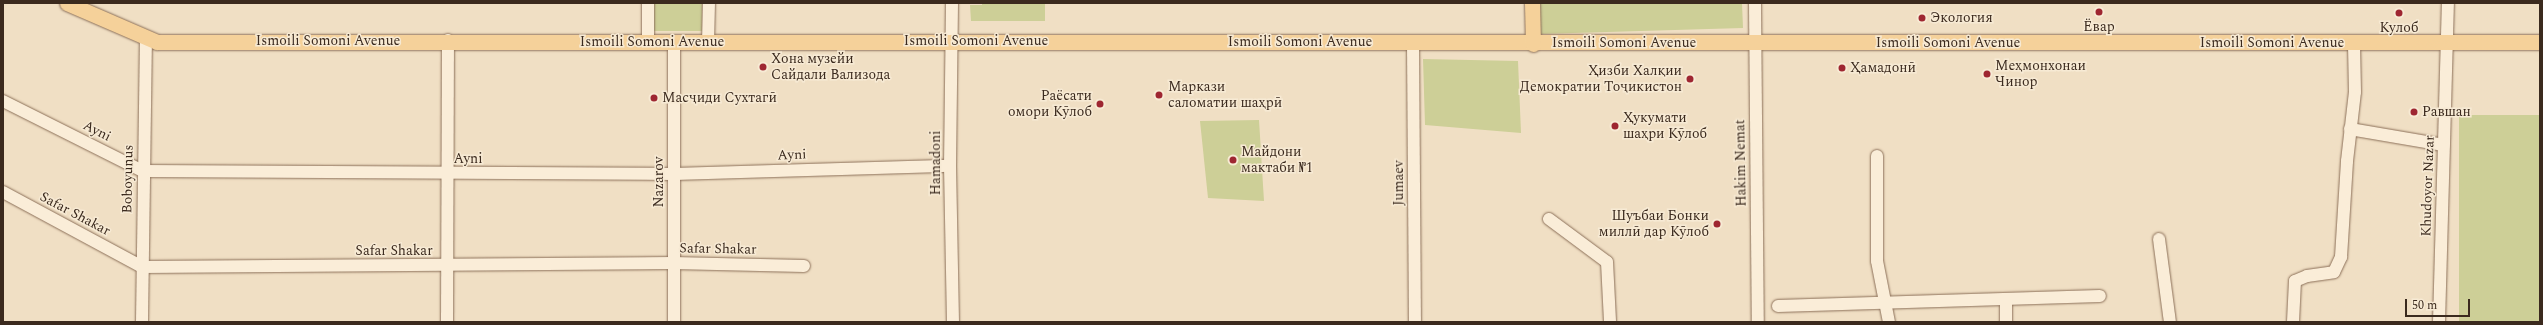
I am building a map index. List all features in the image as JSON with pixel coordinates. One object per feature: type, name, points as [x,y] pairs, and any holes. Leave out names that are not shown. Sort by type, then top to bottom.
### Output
[{"type":"main road","name":"Ismoili Somoni Avenue","points":[[67,3],[157,42],[448,40],[648,43],[953,40],[1533,44],[2540,42]]},
{"type":"main road","points":[[1532,3],[1533,44]]},
{"type":"street","points":[[648,3],[648,43]]},
{"type":"street","points":[[708,43],[709,3]]},
{"type":"street","name":"Hamadoni","points":[[952,3],[953,40],[950,166],[953,322]]},
{"type":"street","name":"Hakim Nemat","points":[[1755,3],[1758,322]]},
{"type":"street","name":"Khudoyor Nazar","points":[[2439,322],[2448,3]]},
{"type":"street","name":"Boboyunus","points":[[142,322],[146,37]]},
{"type":"street","points":[[447,322],[445,265],[448,40]]},
{"type":"street","name":"Nazarov","points":[[674,43],[674,322]]},
{"type":"street","name":"Jumaev","points":[[1413,43],[1415,322]]},
{"type":"street","points":[[2293,322],[2295,281],[2307,276],[2334,272],[2338,266],[2350,129],[2355,92],[2354,43]]},
{"type":"street","name":"Ayni","points":[[3,101],[143,171],[446,174],[674,174],[950,166]]},
{"type":"street","points":[[2350,129],[2444,145]]},
{"type":"street","points":[[1878,156],[1877,261],[1887,302],[1889,322]]},
{"type":"street","name":"Safar Shakar","points":[[3,192],[142,267],[673,264],[804,266]]},
{"type":"street","points":[[1549,219],[1607,262],[1610,322]]},
{"type":"street","points":[[2159,238],[2170,322]]},
{"type":"street","points":[[1778,306],[1887,302],[2006,301],[2100,296]]},
{"type":"street","points":[[2006,301],[2006,322]]},
{"type":"green space","points":[[654,3],[702,3],[702,31],[654,31]]},
{"type":"green space","points":[[982,3],[1045,3],[1045,21],[971,21],[970,5],[982,5]]},
{"type":"green space","points":[[1539,3],[1742,3],[1743,28],[1539,34]]},
{"type":"green space","points":[[1423,59],[1518,61],[1521,133],[1425,125]]},
{"type":"green space","points":[[2459,115],[2540,115],[2540,322],[2459,322]]},
{"type":"green space","name":"Майдони мактаби №1","points":[[1259,120],[1264,201],[1208,198],[1200,121]]},
{"type":"place","name":"Ёвар","points":[[2099,12]]},
{"type":"place","name":"Кулоб","points":[[2399,13]]},
{"type":"place","name":"Экология","points":[[1922,18]]},
{"type":"place","name":"Хона музейи Сайдали Вализода","points":[[763,67]]},
{"type":"place","name":"Ҳамадонӣ","points":[[1842,68]]},
{"type":"place","name":"Меҳмонхонаи Чинор","points":[[1987,74]]},
{"type":"place","name":"Ҳизби Халқии Демократии Тоҷикистон","points":[[1690,79]]},
{"type":"place","name":"Маркази саломатии шаҳрӣ","points":[[1159,95]]},
{"type":"place","name":"Масҷиди Сухтагӣ","points":[[654,98]]},
{"type":"place","name":"Раёсати омори Кӯлоб","points":[[1100,104]]},
{"type":"place","name":"Равшан","points":[[2414,112]]},
{"type":"place","name":"Ҳукумати шаҳри Кӯлоб","points":[[1615,126]]},
{"type":"place","name":"Майдони мактаби №1","points":[[1233,160]]},
{"type":"place","name":"Шуъбаи Бонки миллӣ дар Кӯлоб","points":[[1717,224]]}]
